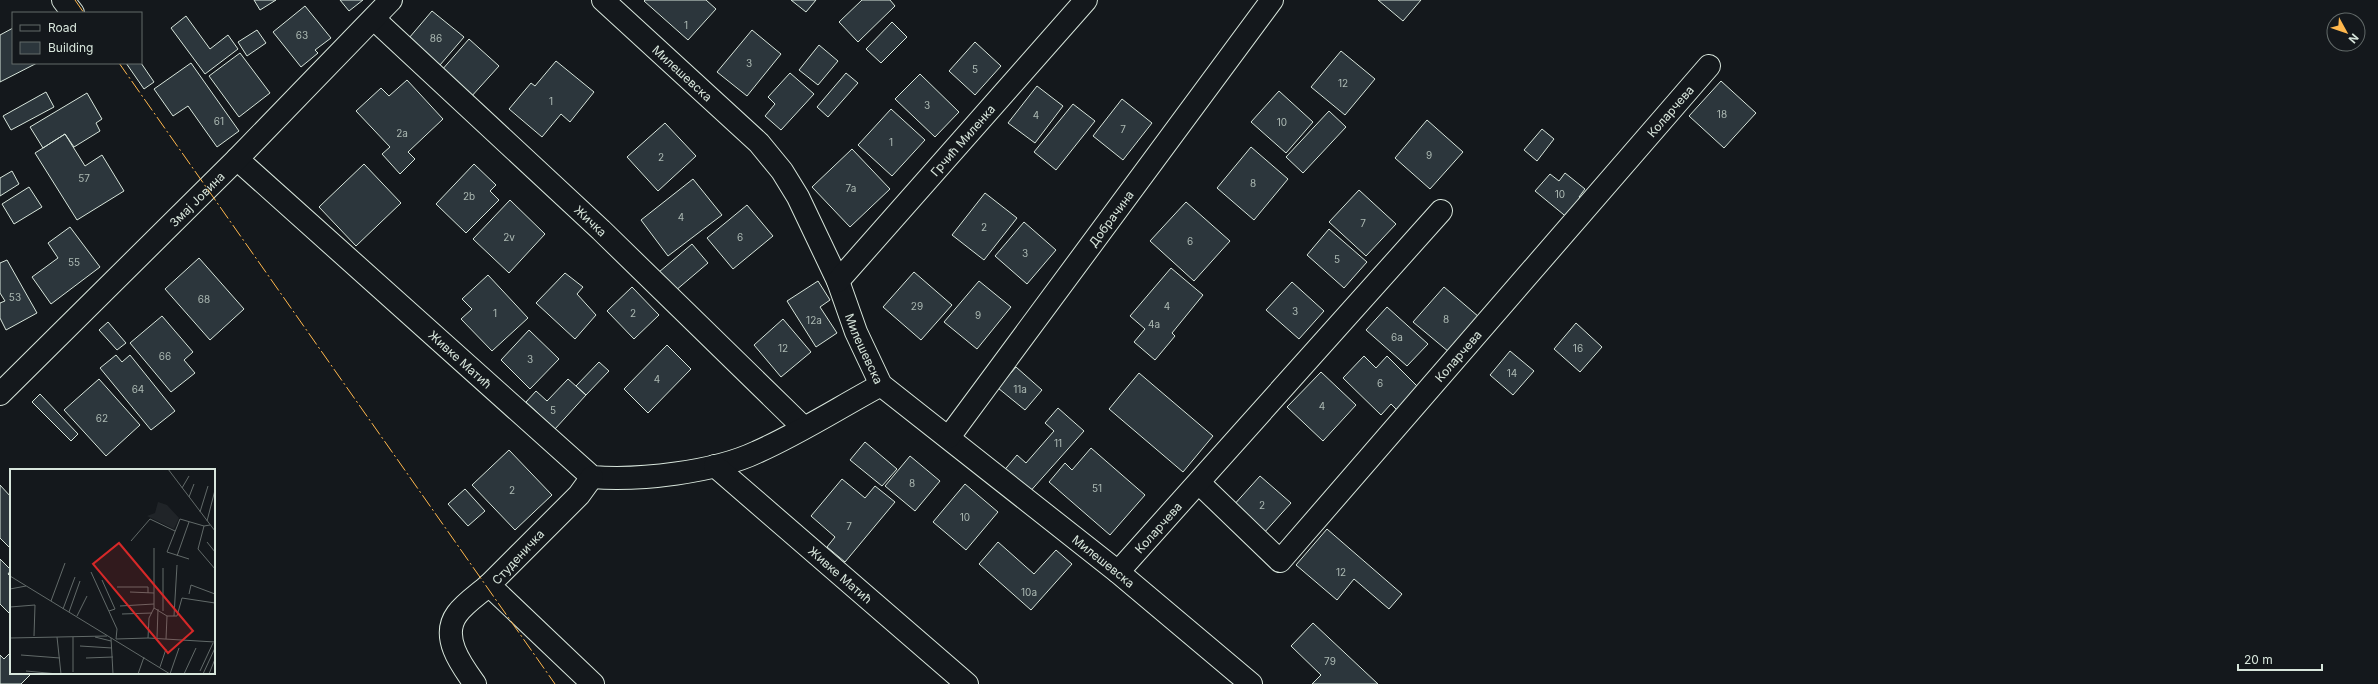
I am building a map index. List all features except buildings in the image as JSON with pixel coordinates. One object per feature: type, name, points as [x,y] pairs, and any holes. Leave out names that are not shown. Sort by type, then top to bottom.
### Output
[{"type":"street","points":[[64,0],[72,12]]},
{"type":"street","name":"Змај Јовина","points":[[0,394],[237,159],[391,0]]},
{"type":"street","name":"Милешевска","points":[[603,0],[758,143],[782,171],[798,197],[838,281],[856,332],[881,385],[949,437],[1118,572],[1251,684]]},
{"type":"street","name":"Грчић Миленка","points":[[838,281],[1086,0]]},
{"type":"street","name":"Добрачина","points":[[949,437],[1272,0]]},
{"type":"street","name":"Жичка","points":[[374,19],[601,230],[803,427]]},
{"type":"street","name":"Коларчева","points":[[1199,484],[1280,561],[1709,66]]},
{"type":"street","name":"Живке Матић","points":[[237,159],[592,478]]},
{"type":"street","name":"Коларчева","points":[[1118,572],[1199,484],[1441,211]]},
{"type":"street","points":[[592,478],[611,479],[680,472],[714,466],[757,452],[881,385]]},
{"type":"street","name":"Живке Матић","points":[[714,466],[967,684]]},
{"type":"street","name":"Студеничка","points":[[592,478],[579,495],[489,585],[593,684]]},
{"type":"street","points":[[475,684],[465,670],[452,646],[450,629],[457,615],[489,585]]},
{"type":"power","points":[[75,0],[83,12]]},
{"type":"power","points":[[120,64],[555,684]]}]
